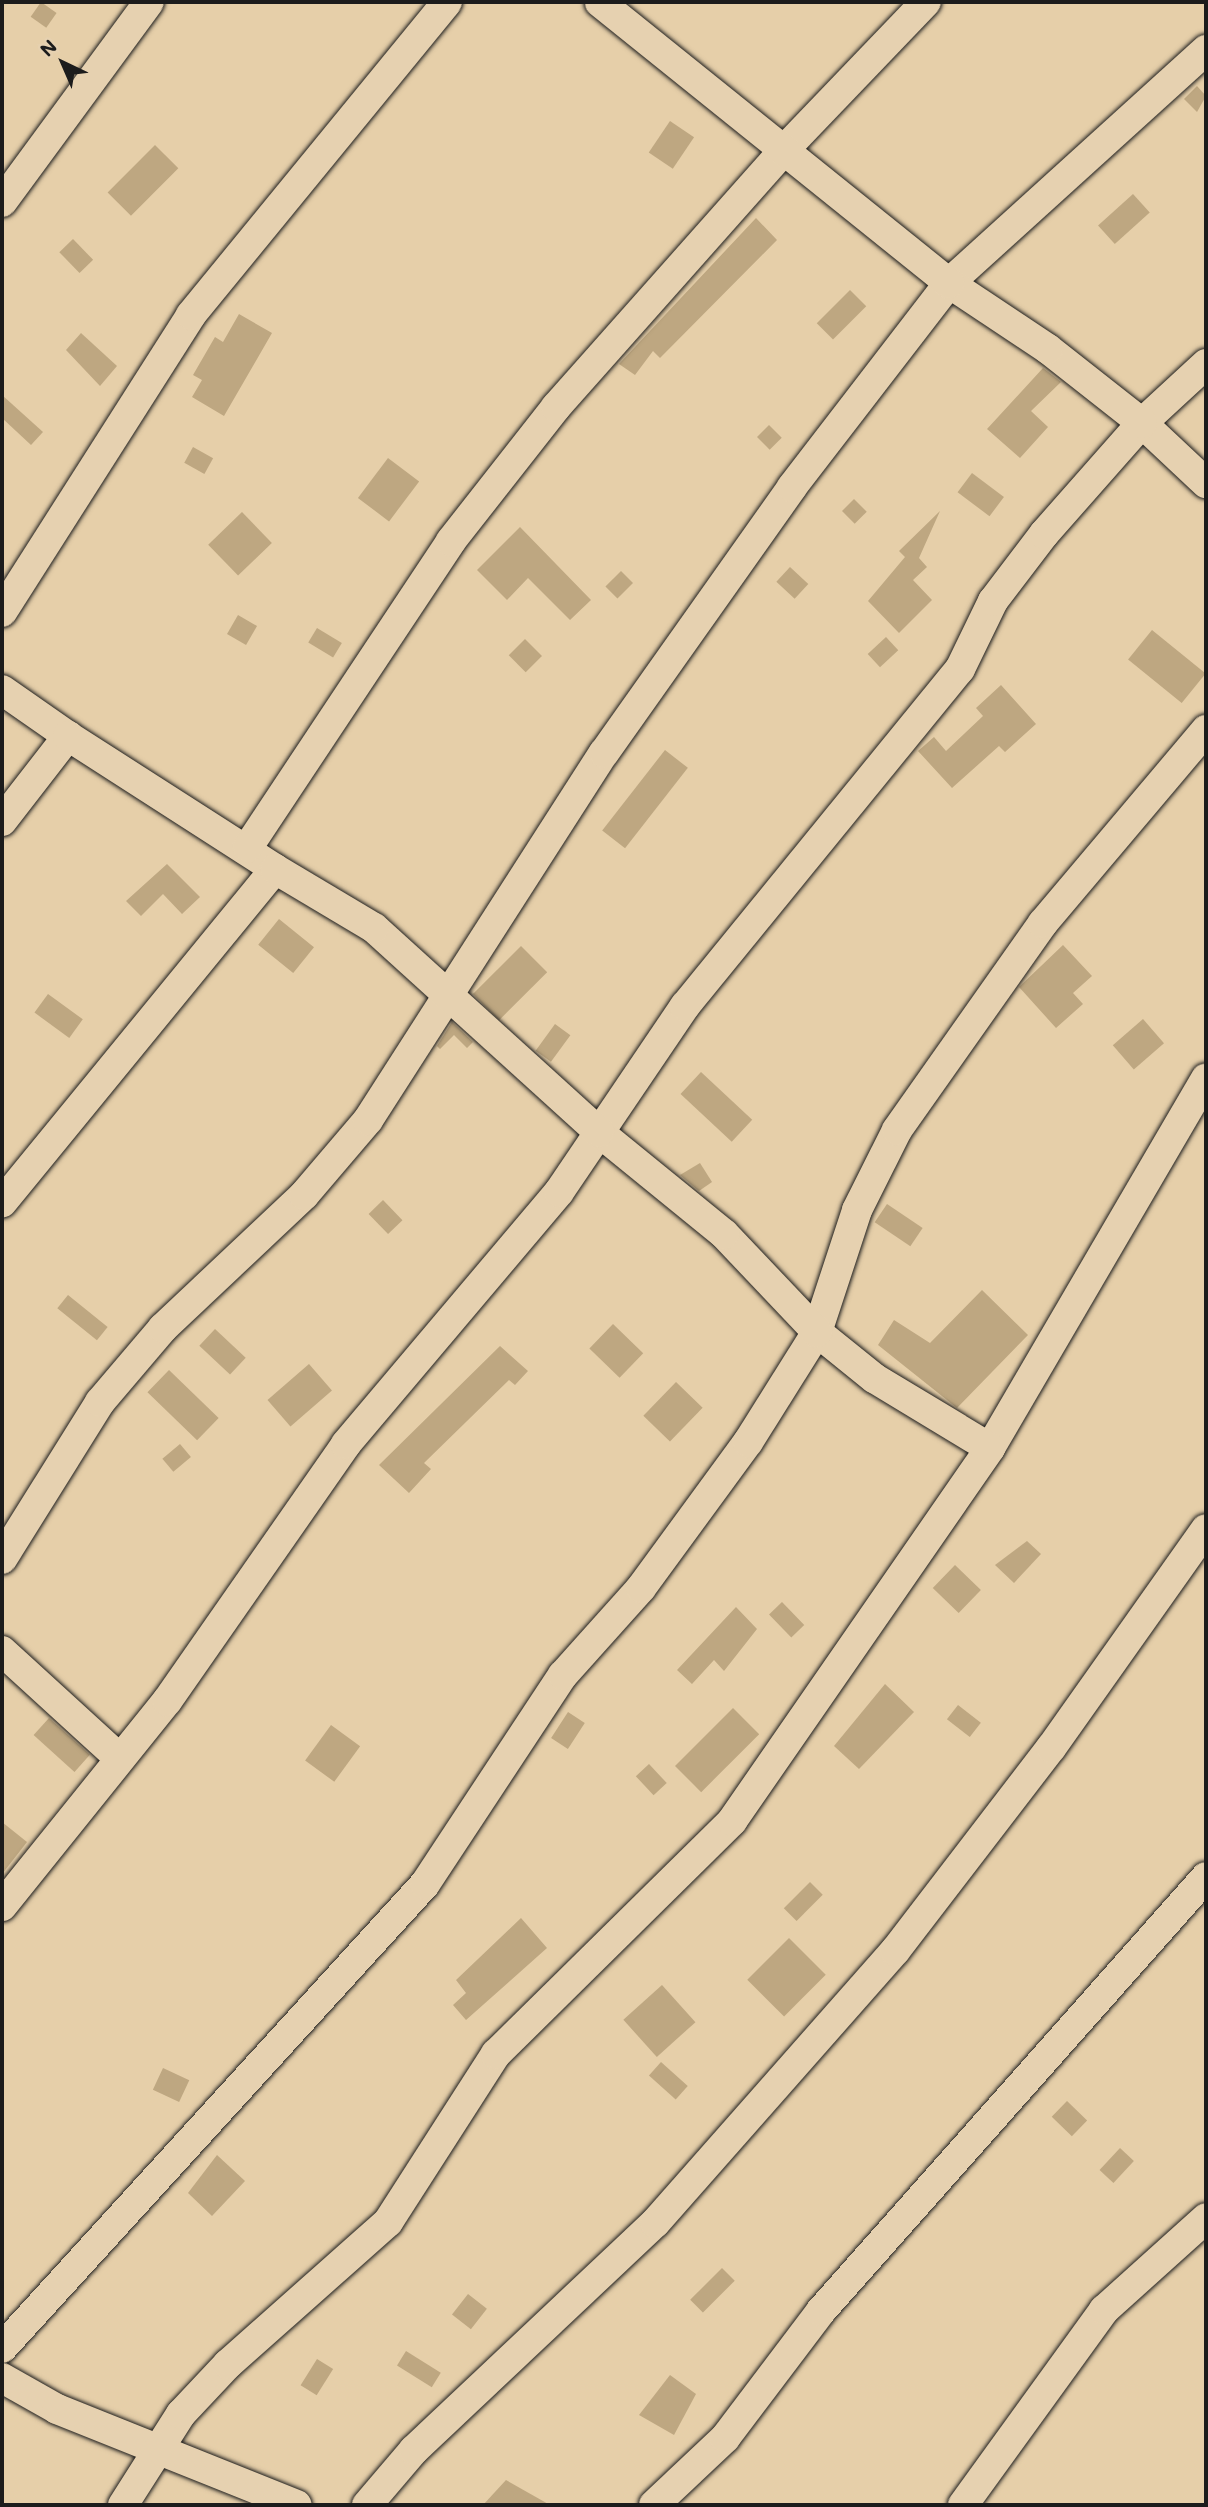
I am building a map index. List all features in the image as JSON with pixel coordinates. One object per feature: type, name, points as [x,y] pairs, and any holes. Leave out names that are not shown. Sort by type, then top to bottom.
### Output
[{"type":"street","points":[[2,202],[149,2]]},
{"type":"street","points":[[2,612],[191,315],[447,2]]},
{"type":"street","points":[[600,2],[948,283],[1048,349],[1142,423],[1206,483]]},
{"type":"street","points":[[248,847],[451,541],[556,407],[784,150],[926,2]]},
{"type":"street","points":[[2,1559],[100,1402],[163,1328],[304,1195],[368,1120],[620,731],[792,487],[948,283],[1206,50]]},
{"type":"street","points":[[2,1906],[119,1758],[346,1444],[551,1202],[685,1006],[960,669],[993,601],[1044,534],[1142,423],[1206,363]]},
{"type":"street","points":[[2,690],[68,736],[248,847],[275,869],[374,928],[449,993],[599,1132],[724,1234],[817,1332],[874,1378],[990,1448]]},
{"type":"street","points":[[2,2348],[392,1927],[563,1675],[640,1588],[748,1442],[817,1332],[857,1210],[897,1130],[1043,923],[1206,730]]},
{"type":"street","points":[[2,821],[68,736]]},
{"type":"street","points":[[2,1202],[275,869]]},
{"type":"street","points":[[123,2505],[159,2447],[228,2364],[388,2222],[496,2054],[732,1821],[990,1448],[1206,1079]]},
{"type":"street","points":[[366,2505],[414,2450],[655,2223],[895,1951],[1051,1748],[1206,1529]]},
{"type":"street","points":[[2,1651],[119,1758]]},
{"type":"street","points":[[654,2505],[724,2438],[821,2311],[1206,1877]]},
{"type":"street","points":[[963,2505],[1104,2310],[1206,2218]]},
{"type":"street","points":[[2,2378],[57,2409],[159,2447],[297,2505]]},
{"type":"building","points":[[41,2],[57,13],[46,28],[31,17]]},
{"type":"building","points":[[1197,86],[1206,96],[1197,112],[1184,99]]},
{"type":"building","points":[[670,121],[694,137],[673,169],[649,153]]},
{"type":"building","points":[[155,145],[178,168],[131,216],[108,192]]},
{"type":"building","points":[[1133,194],[1150,213],[1115,244],[1098,225]]},
{"type":"building","points":[[756,218],[777,240],[660,358],[653,351],[635,375],[619,364]]},
{"type":"building","points":[[73,239],[93,260],[79,273],[59,252]]},
{"type":"building","points":[[850,290],[866,306],[833,339],[817,323]]},
{"type":"building","points":[[239,314],[272,333],[224,416],[192,397],[202,380],[193,375],[215,337],[223,342]]},
{"type":"building","points":[[81,333],[117,366],[100,386],[66,350]]},
{"type":"building","points":[[1043,368],[1061,382],[1031,411],[1048,427],[1020,458],[987,429]]},
{"type":"building","points":[[2,395],[43,432],[31,445],[2,418]]},
{"type":"building","points":[[769,425],[782,438],[770,450],[757,437]]},
{"type":"building","points":[[193,447],[213,458],[204,474],[184,463]]},
{"type":"building","points":[[388,458],[419,481],[389,521],[358,498]]},
{"type":"building","points":[[972,473],[1004,497],[990,516],[958,492]]},
{"type":"building","points":[[854,499],[867,512],[855,524],[842,511]]},
{"type":"building","points":[[940,511],[919,558],[927,567],[913,580],[932,600],[899,633],[868,601],[905,557],[899,551]]},
{"type":"building","points":[[242,512],[272,543],[238,576],[208,545]]},
{"type":"building","points":[[520,527],[591,600],[570,620],[528,578],[507,600],[477,570]]},
{"type":"building","points":[[790,567],[808,584],[795,599],[776,582]]},
{"type":"building","points":[[621,571],[633,583],[617,599],[605,587]]},
{"type":"building","points":[[238,615],[257,626],[246,645],[227,634]]},
{"type":"building","points":[[317,628],[342,643],[333,658],[308,643]]},
{"type":"building","points":[[1152,630],[1206,673],[1182,703],[1128,660]]},
{"type":"building","points":[[886,637],[898,650],[880,667],[868,654]]},
{"type":"building","points":[[525,639],[542,656],[526,672],[509,655]]},
{"type":"building","points":[[1001,685],[1036,724],[1005,752],[999,746],[952,788],[918,751],[934,737],[946,751],[983,716],[976,708]]},
{"type":"building","points":[[665,750],[688,768],[625,848],[602,830]]},
{"type":"building","points":[[167,864],[200,897],[182,914],[163,894],[141,916],[126,901]]},
{"type":"building","points":[[279,919],[314,947],[293,973],[258,945]]},
{"type":"building","points":[[1063,945],[1092,976],[1073,993],[1083,1004],[1056,1028],[1019,987]]},
{"type":"building","points":[[521,946],[547,972],[499,1020],[473,994]]},
{"type":"building","points":[[48,994],[83,1019],[69,1038],[34,1013]]},
{"type":"building","points":[[1143,1019],[1164,1043],[1134,1069],[1113,1045]]},
{"type":"building","points":[[452,1022],[473,1042],[467,1048],[454,1035],[440,1049],[437,1046]]},
{"type":"building","points":[[555,1024],[570,1035],[551,1062],[536,1051]]},
{"type":"building","points":[[701,1072],[752,1120],[732,1142],[681,1094]]},
{"type":"building","points":[[700,1163],[712,1182],[699,1191],[680,1175]]},
{"type":"building","points":[[383,1200],[402,1220],[388,1234],[369,1214]]},
{"type":"building","points":[[887,1204],[923,1228],[910,1246],[875,1222]]},
{"type":"building","points":[[982,1290],[1028,1335],[957,1408],[878,1345],[894,1320],[930,1343]]},
{"type":"building","points":[[68,1295],[108,1327],[97,1340],[57,1308]]},
{"type":"building","points":[[613,1324],[643,1353],[620,1378],[589,1348]]},
{"type":"building","points":[[215,1329],[246,1358],[230,1374],[199,1346]]},
{"type":"building","points":[[500,1346],[528,1371],[515,1385],[509,1380],[424,1463],[431,1469],[409,1493],[379,1465]]},
{"type":"building","points":[[309,1364],[332,1390],[290,1426],[267,1400]]},
{"type":"building","points":[[169,1370],[219,1418],[197,1440],[147,1392]]},
{"type":"building","points":[[676,1382],[703,1408],[670,1442],[643,1416]]},
{"type":"building","points":[[180,1444],[191,1457],[173,1472],[162,1459]]},
{"type":"building","points":[[1027,1541],[1041,1554],[1014,1583],[995,1565]]},
{"type":"building","points":[[955,1565],[981,1590],[959,1613],[933,1588]]},
{"type":"building","points":[[782,1602],[804,1625],[791,1638],[769,1615]]},
{"type":"building","points":[[736,1607],[757,1629],[724,1671],[714,1660],[692,1684],[677,1670]]},
{"type":"building","points":[[885,1684],[914,1712],[859,1769],[834,1746]]},
{"type":"building","points":[[958,1705],[981,1723],[970,1737],[947,1719]]},
{"type":"building","points":[[733,1708],[759,1734],[701,1792],[675,1766]]},
{"type":"building","points":[[568,1712],[585,1723],[568,1749],[551,1738]]},
{"type":"building","points":[[49,1718],[90,1755],[74,1772],[34,1735]]},
{"type":"building","points":[[331,1725],[360,1746],[334,1782],[305,1761]]},
{"type":"building","points":[[649,1764],[667,1783],[654,1795],[636,1776]]},
{"type":"building","points":[[2,1822],[27,1842],[2,1874]]},
{"type":"building","points":[[810,1882],[823,1895],[797,1921],[784,1908]]},
{"type":"building","points":[[521,1918],[547,1948],[466,2020],[453,2005],[466,1993],[456,1980]]},
{"type":"building","points":[[789,1938],[826,1975],[784,2016],[747,1980]]},
{"type":"building","points":[[662,1985],[695,2022],[657,2057],[623,2020]]},
{"type":"building","points":[[661,2062],[688,2086],[676,2099],[649,2075]]},
{"type":"building","points":[[163,2068],[189,2080],[179,2102],[153,2090]]},
{"type":"building","points":[[1067,2101],[1087,2120],[1072,2136],[1052,2117]]},
{"type":"building","points":[[1120,2148],[1134,2161],[1113,2183],[1100,2170]]},
{"type":"building","points":[[217,2155],[245,2181],[212,2216],[188,2193]]},
{"type":"building","points":[[722,2268],[735,2281],[703,2313],[690,2300]]},
{"type":"building","points":[[468,2294],[487,2309],[471,2329],[452,2314]]},
{"type":"building","points":[[406,2351],[441,2373],[432,2387],[397,2365]]},
{"type":"building","points":[[317,2359],[333,2369],[317,2395],[301,2385]]},
{"type":"building","points":[[670,2375],[696,2394],[674,2435],[639,2415]]},
{"type":"building","points":[[506,2480],[550,2505],[483,2505]]}]
